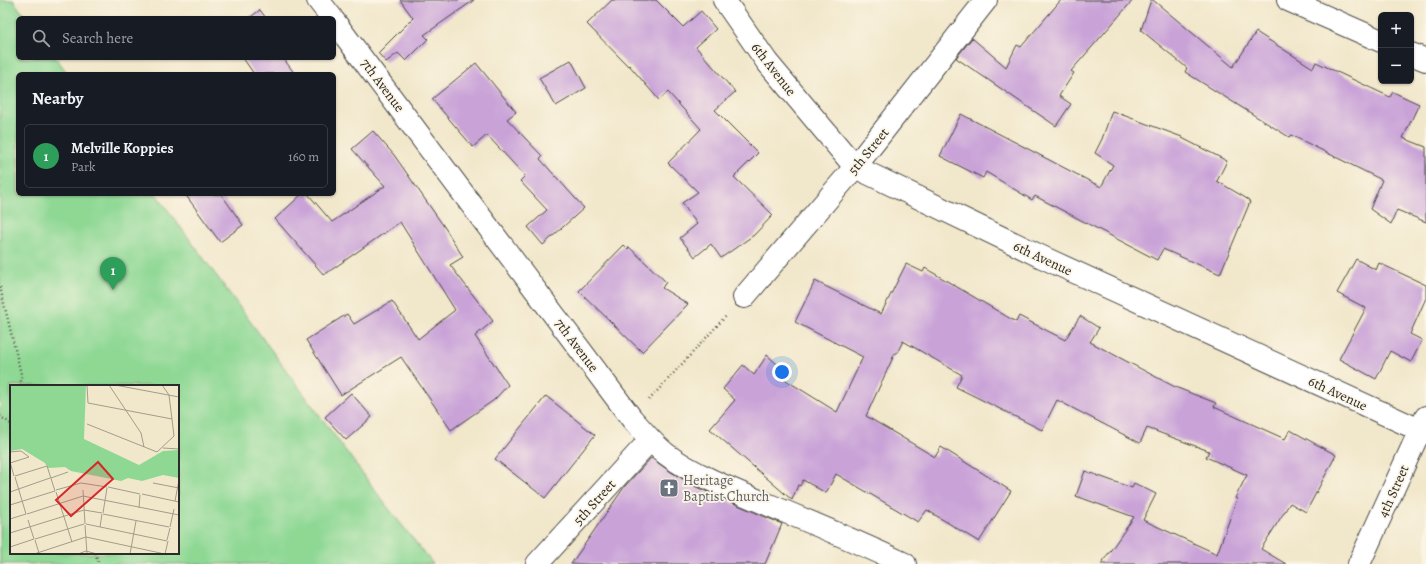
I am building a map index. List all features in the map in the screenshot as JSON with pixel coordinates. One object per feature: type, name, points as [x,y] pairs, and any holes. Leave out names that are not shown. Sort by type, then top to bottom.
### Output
[{"type":"street","points":[[318,0],[330,16]]},
{"type":"street","name":"6th Avenue","points":[[724,0],[766,62],[855,167],[1042,258],[1424,427]]},
{"type":"street","name":"5th Street","points":[[744,297],[855,167],[986,0]]},
{"type":"street","points":[[1288,0],[1378,40]]},
{"type":"street","name":"7th Avenue","points":[[336,24],[632,419],[650,440],[664,453],[680,464],[738,492],[905,564]]},
{"type":"street","points":[[1414,55],[1426,60]]},
{"type":"street","name":"4th Street","points":[[1359,564],[1424,427]]},
{"type":"street","name":"5th Street","points":[[537,564],[650,440]]},
{"type":"path","points":[[0,288],[21,374],[21,385]]},
{"type":"path","points":[[632,419],[744,297]]},
{"type":"path","points":[[0,416],[10,423]]},
{"type":"path","points":[[95,554],[99,564]]},
{"type":"green space","points":[[0,0],[13,0],[25,16],[16,16],[16,60],[58,60],[66,72],[16,72],[16,196],[157,196],[385,504],[433,564],[0,564]]},
{"type":"building","points":[[400,0],[474,0],[424,35],[428,39],[406,61],[398,53],[386,62],[378,53],[413,18]]},
{"type":"building","points":[[612,0],[656,0],[683,27],[701,11],[716,29],[696,47],[735,92],[715,110],[758,153],[734,177],[773,215],[754,235],[721,258],[711,244],[695,257],[680,238],[697,224],[682,203],[698,192],[668,163],[701,129],[668,92],[659,100],[629,65],[628,66],[587,24]]},
{"type":"building","points":[[1061,0],[1133,0],[1071,71],[1074,73],[1059,96],[1071,104],[1056,126],[956,58],[972,38],[1006,67],[1017,45],[1021,47]]},
{"type":"building","points":[[1151,0],[1153,0],[1233,67],[1256,32],[1313,68],[1316,62],[1390,97],[1393,92],[1419,104],[1403,138],[1426,147],[1426,222],[1397,210],[1391,224],[1370,209],[1382,180],[1291,135],[1289,137],[1185,72],[1187,68],[1141,30]]},
{"type":"building","points":[[260,10],[264,16],[252,16]]},
{"type":"building","points":[[244,60],[284,60],[294,72],[253,72]]},
{"type":"building","points":[[571,60],[586,88],[556,106],[539,78]]},
{"type":"building","points":[[476,63],[516,112],[507,119],[542,156],[540,159],[584,208],[543,245],[528,227],[547,210],[520,181],[525,176],[487,135],[473,147],[432,99]]},
{"type":"building","points":[[1112,111],[1182,137],[1227,161],[1217,181],[1250,202],[1220,274],[1163,249],[1157,260],[1035,196],[1032,200],[986,172],[983,178],[940,156],[961,114],[1101,187],[1113,165],[1095,153],[1102,139]]},
{"type":"building","points":[[373,131],[394,155],[445,228],[463,257],[450,265],[493,321],[475,336],[508,385],[494,400],[451,430],[401,357],[341,395],[306,340],[347,314],[354,324],[392,301],[418,339],[455,310],[400,222],[324,275],[275,219],[300,196],[310,196],[332,222],[385,186],[352,149]]},
{"type":"building","points":[[186,196],[222,196],[243,225],[220,242]]},
{"type":"building","points":[[624,245],[628,249],[629,247],[666,282],[662,288],[688,304],[642,352],[579,291]]},
{"type":"building","points":[[1356,259],[1376,270],[1379,263],[1426,285],[1426,298],[1410,334],[1422,340],[1411,362],[1390,351],[1376,379],[1339,359],[1366,308],[1337,293]]},
{"type":"building","points":[[906,264],[923,272],[925,268],[1016,322],[1019,316],[1065,340],[1080,316],[1099,328],[1090,342],[1175,387],[1216,403],[1214,407],[1285,439],[1290,430],[1336,455],[1306,512],[1290,503],[1261,549],[1286,564],[1101,564],[1134,517],[1076,496],[1085,471],[1132,488],[1134,483],[1156,494],[1143,520],[1217,554],[1237,499],[1235,498],[1247,475],[1206,457],[1209,451],[1147,428],[1140,443],[1057,400],[1042,430],[956,387],[962,375],[903,341],[897,353],[895,353],[866,416],[935,457],[941,447],[1011,491],[979,542],[927,510],[918,522],[836,474],[826,493],[803,480],[800,486],[798,485],[792,500],[710,429],[735,400],[723,389],[743,365],[754,375],[767,355],[787,373],[784,379],[837,412],[863,357],[795,322],[815,281],[881,314]]},
{"type":"building","points":[[351,393],[372,417],[346,440],[325,417]]},
{"type":"building","points":[[546,396],[595,435],[545,498],[495,459]]},
{"type":"building","name":"Heritage Baptist Church","points":[[651,458],[696,487],[782,524],[765,564],[571,564],[625,486]]},
{"type":"place","name":"Melville Koppies","points":[[113,290]]},
{"type":"place","name":"Heritage Baptist Church","points":[[669,488]]}]
